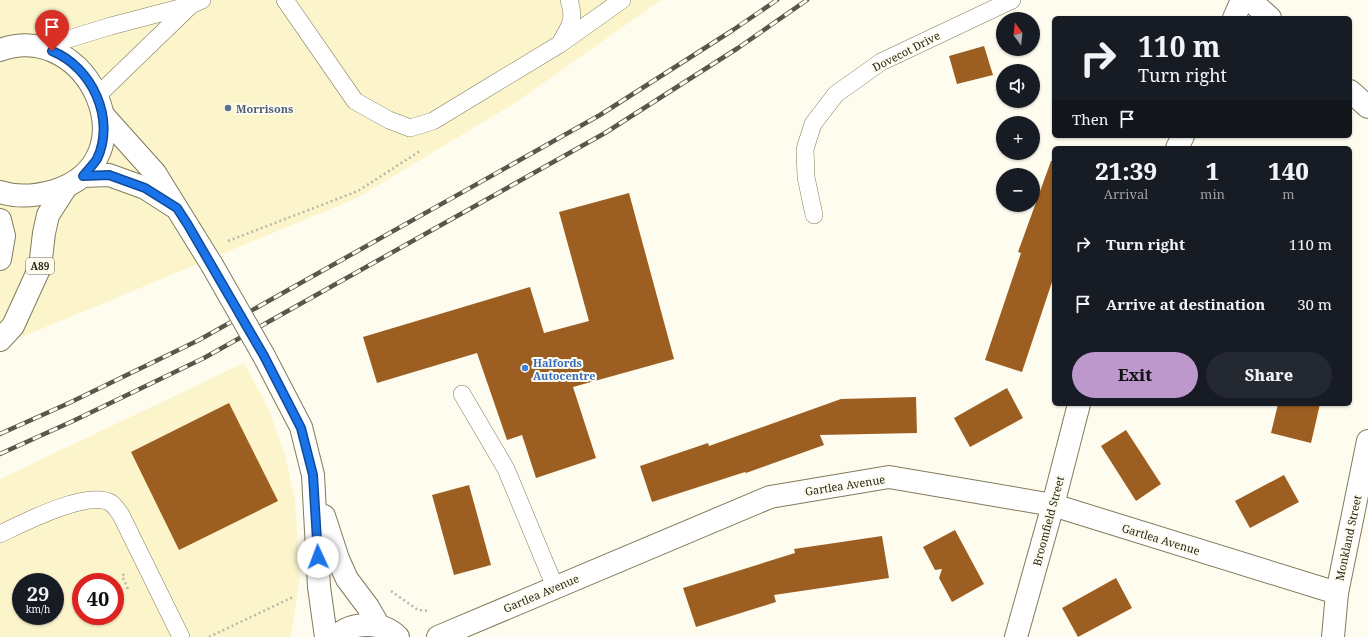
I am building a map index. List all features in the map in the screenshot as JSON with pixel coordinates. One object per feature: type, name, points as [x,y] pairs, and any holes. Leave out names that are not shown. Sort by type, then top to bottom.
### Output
[{"type":"street","points":[[1235,16],[1242,0]]},
{"type":"street","points":[[1250,0],[1268,16]]},
{"type":"street","name":"A89","points":[[0,340],[13,326],[40,268],[44,233],[48,215],[74,182],[96,160],[103,138],[100,106],[89,81],[77,67],[61,55],[42,47],[21,45],[1,49]]},
{"type":"street","points":[[1352,93],[1368,107]]},
{"type":"street","points":[[100,106],[155,172],[212,265],[264,356],[301,428],[313,475],[319,587],[326,637]]},
{"type":"street","points":[[0,192],[9,195],[27,196],[42,194],[74,182],[109,175],[145,188],[177,208]]},
{"type":"street","points":[[0,220],[4,236],[0,260]]},
{"type":"street","name":"Broomfield Street","points":[[1016,637],[1053,505],[1078,406]]},
{"type":"street","name":"Monkland Street","points":[[1333,637],[1337,593],[1368,441]]},
{"type":"street","name":"Gartlea Avenue","points":[[438,637],[770,497],[889,477],[1053,505],[1337,593]]},
{"type":"street","points":[[314,486],[338,558],[347,579],[368,607],[379,626]]},
{"type":"street","points":[[336,637],[340,633],[358,626],[379,626],[394,633],[398,637]]},
{"type":"lane","points":[[285,0],[355,101],[389,120],[410,128],[433,121],[560,44],[622,0]]},
{"type":"lane","points":[[560,44],[572,22],[572,9],[569,0]]},
{"type":"lane","name":"Dovecot Drive","points":[[814,215],[806,177],[805,148],[814,124],[836,94],[881,62],[1012,0]]},
{"type":"lane","points":[[42,47],[197,2]]},
{"type":"lane","points":[[100,106],[197,2]]},
{"type":"lane","points":[[462,394],[506,469],[555,587]]},
{"type":"lane","points":[[0,534],[48,511],[76,502],[94,499],[111,503],[121,515],[180,637]]},
{"type":"shaded area","points":[[0,0],[661,0],[515,103],[357,198],[0,346]]},
{"type":"shaded area","points":[[244,363],[269,410],[286,459],[295,500],[300,576],[291,637],[0,637],[0,479]]},
{"type":"building","points":[[984,46],[993,75],[957,84],[949,56]]},
{"type":"building","points":[[1052,161],[1052,282],[1022,372],[985,360],[1021,253],[1018,252],[1033,212],[1040,212],[1040,191]]},
{"type":"building","points":[[629,193],[674,359],[573,387],[596,458],[536,478],[522,435],[507,440],[477,353],[377,383],[363,337],[530,287],[544,333],[589,321],[559,212]]},
{"type":"building","points":[[1007,388],[1023,418],[970,447],[954,418]]},
{"type":"building","points":[[916,397],[917,433],[820,435],[824,445],[746,473],[745,472],[652,502],[640,466],[708,443],[709,446],[841,399]]},
{"type":"building","points":[[229,403],[278,501],[179,550],[131,452]]},
{"type":"building","points":[[1278,406],[1320,406],[1311,443],[1271,433]]},
{"type":"building","points":[[1126,430],[1161,484],[1136,501],[1101,446]]},
{"type":"building","points":[[1284,475],[1299,502],[1250,528],[1235,501]]},
{"type":"building","points":[[469,485],[491,565],[454,575],[432,495]]},
{"type":"building","points":[[955,530],[984,584],[952,602],[939,578],[942,569],[935,570],[923,547]]},
{"type":"building","points":[[882,536],[889,578],[774,595],[776,602],[696,627],[683,588],[795,553],[794,549]]},
{"type":"building","points":[[1116,578],[1132,608],[1078,637],[1062,608]]},
{"type":"railway","points":[[0,434],[69,403],[199,340],[600,115],[777,0]]},
{"type":"railway","points":[[0,454],[73,421],[204,358],[605,133],[738,48],[807,0]]},
{"type":"place","name":"Morrisons","points":[[228,108]]},
{"type":"place","name":"Halfords Autocentre","points":[[525,368]]},
{"type":"route","points":[[52,51],[61,55],[77,67],[89,81],[97,96],[103,115],[103,138],[96,160],[83,176],[109,175],[145,188],[177,208],[204,251],[264,356],[301,428],[313,475],[318,557]]}]
